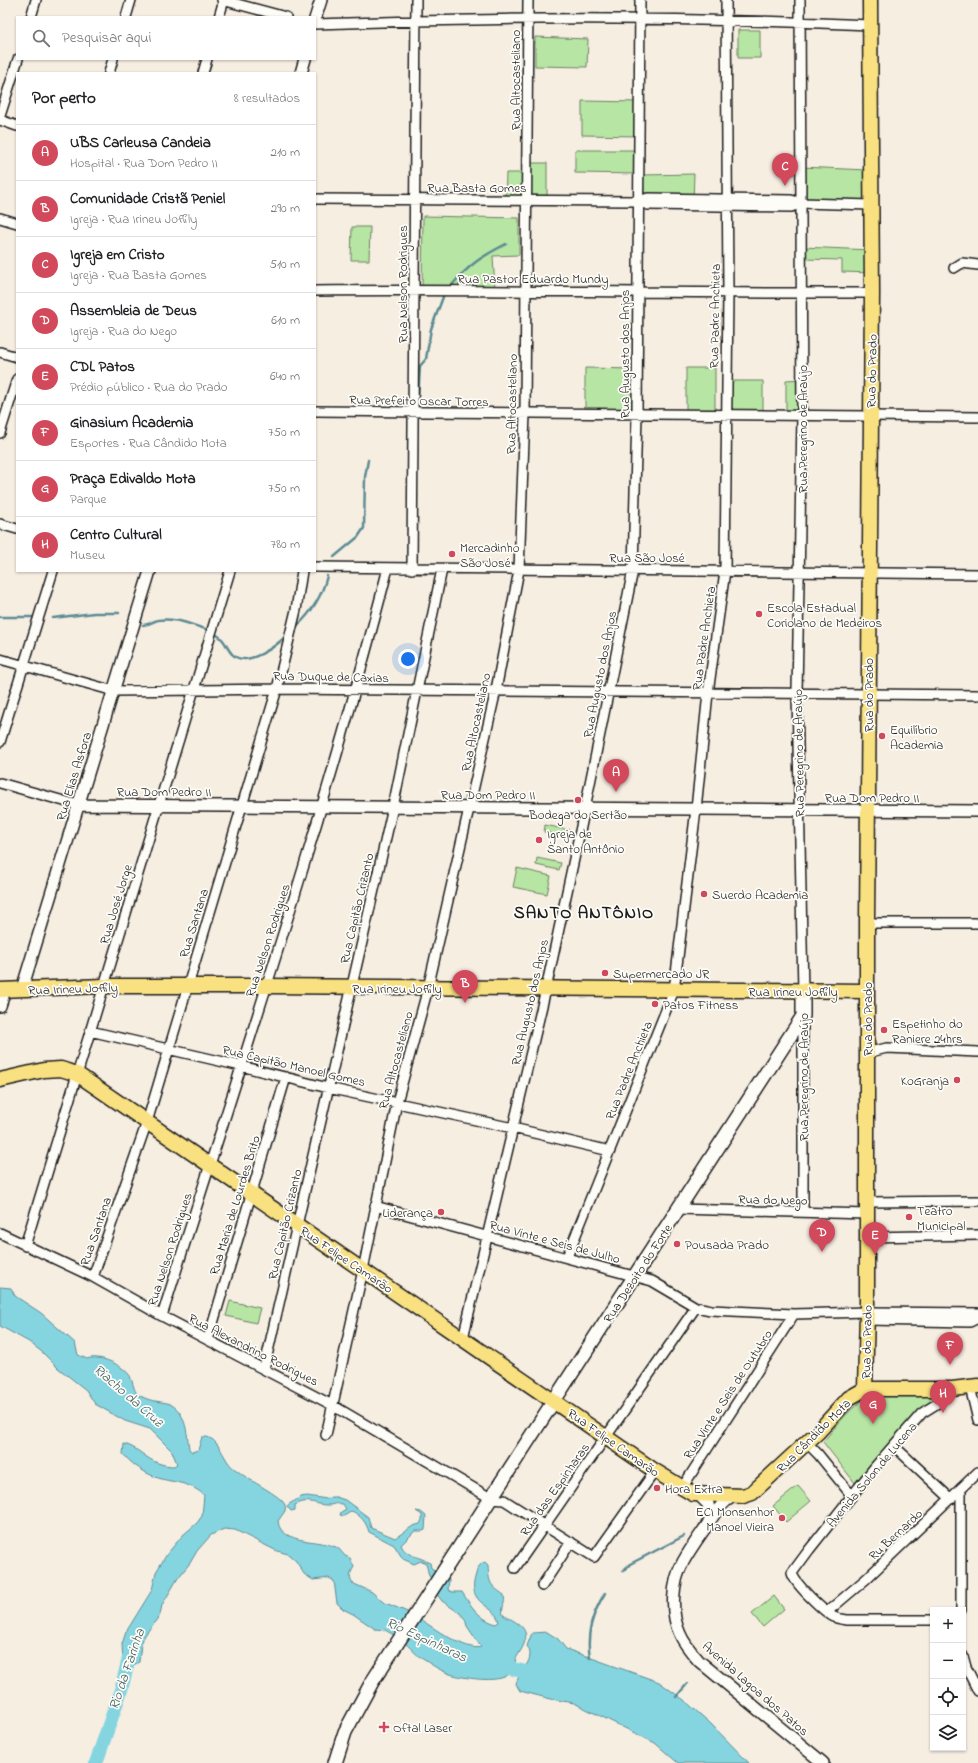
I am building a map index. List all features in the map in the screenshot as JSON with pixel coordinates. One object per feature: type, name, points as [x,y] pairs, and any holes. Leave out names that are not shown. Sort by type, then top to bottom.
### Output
[{"type":"main road","name":"Rua do Prado","points":[[865,1389],[867,1316],[866,923],[868,572],[872,293],[870,0]]},
{"type":"main road","name":"Rua Irineu Joffily","points":[[3,990],[104,986],[266,986],[352,988],[867,991]]},
{"type":"main road","name":"Rua Peregrino de Araújo","points":[[803,991],[803,1016]]},
{"type":"main road","name":"Rua Dezoito do Forte","points":[[335,1763],[345,1732],[372,1682],[803,1016]]},
{"type":"main road","name":"Rua Felipe Camarão","points":[[0,1080],[44,1070],[61,1069],[77,1074],[655,1471],[682,1488]]},
{"type":"main road","points":[[865,1389],[952,1389],[974,1387]]},
{"type":"main road","name":"Rua Cândido Mota","points":[[682,1488],[693,1494],[710,1499],[743,1496],[752,1493],[806,1442],[849,1398],[865,1389]]},
{"type":"street","points":[[31,16],[36,0]]},
{"type":"street","points":[[126,16],[132,0]]},
{"type":"street","points":[[219,16],[223,0],[282,16]]},
{"type":"street","points":[[316,16],[321,0]]},
{"type":"street","name":"Rua Nelson Rodrigues","points":[[412,569],[416,0]]},
{"type":"street","name":"Rua Altocasteliano","points":[[326,1434],[363,1270],[397,1102],[428,988],[496,690],[519,570],[525,414],[528,0]]},
{"type":"street","name":"Rua Augusto dos Anjos","points":[[463,1338],[546,989],[585,808],[632,570],[638,414],[640,0]]},
{"type":"street","name":"Rua Padre Anchieta","points":[[567,1257],[674,990],[696,810],[708,693],[725,571],[728,293],[726,0]]},
{"type":"street","name":"Rua Peregrino de Araújo","points":[[800,0],[802,416],[797,693],[803,991]]},
{"type":"street","points":[[316,24],[416,20],[639,20],[800,22],[870,25]]},
{"type":"street","points":[[0,116],[18,60]]},
{"type":"street","points":[[109,72],[113,60]]},
{"type":"street","points":[[203,72],[207,60]]},
{"type":"street","points":[[301,72],[305,60]]},
{"type":"street","points":[[0,120],[16,126]]},
{"type":"street","name":"Rua Basta Gomes","points":[[316,199],[638,202],[648,205],[727,202],[791,207],[802,203],[871,205]]},
{"type":"street","points":[[0,218],[16,223]]},
{"type":"street","points":[[954,268],[962,263],[978,266]]},
{"type":"street","name":"Rua Pastor Eduardo Mundy","points":[[316,291],[415,290],[526,292],[638,291],[728,293],[872,293]]},
{"type":"street","points":[[0,352],[16,357]]},
{"type":"street","points":[[0,433],[16,382]]},
{"type":"street","name":"Rua Prefeito Oscar Torres","points":[[316,411],[978,417]]},
{"type":"street","points":[[0,524],[16,529]]},
{"type":"street","name":"Rua São José","points":[[316,567],[519,570],[800,570],[978,574]]},
{"type":"street","name":"Rua Nelson Rodrigues","points":[[162,1316],[322,807],[356,690],[388,568]]},
{"type":"street","name":"Rua Capitão Crizanto","points":[[264,1369],[393,807],[442,569]]},
{"type":"street","points":[[0,742],[53,572]]},
{"type":"street","name":"Rua Elias Asfora","points":[[22,989],[150,572]]},
{"type":"street","name":"Rua José Jorge","points":[[25,1246],[230,572]]},
{"type":"street","name":"Rua Santana","points":[[92,1277],[147,1122],[242,806],[277,688],[296,610],[302,572]]},
{"type":"street","name":"Rua Duque de Caxias","points":[[0,659],[114,691],[193,691],[277,688],[356,690],[978,695]]},
{"type":"street","name":"Rua Dom Pedro II","points":[[0,783],[78,805],[978,811]]},
{"type":"street","points":[[866,923],[978,923]]},
{"type":"street","points":[[0,1006],[3,990]]},
{"type":"street","name":"Rua Peregrino de Araújo","points":[[803,1016],[804,1212]]},
{"type":"street","name":"Rua Capitão Manoel Gomes","points":[[90,1031],[328,1088],[397,1102],[610,1151]]},
{"type":"street","points":[[867,1056],[874,1051],[887,1048],[978,1052]]},
{"type":"street","name":"Rua Maria de Lourdes Brito","points":[[208,1340],[286,1077]]},
{"type":"street","name":"Rua do Nego","points":[[678,1209],[804,1212],[978,1201]]},
{"type":"street","name":"Rua Vinte e Seis de Julho","points":[[375,1206],[635,1276],[660,1284],[696,1306],[722,1311],[867,1316]]},
{"type":"street","name":"Rua Alexandrino Rodrigues","points":[[0,1233],[92,1277],[162,1316],[332,1405],[492,1498],[504,1500],[594,1557],[655,1471]]},
{"type":"street","points":[[867,1237],[978,1235]]},
{"type":"street","name":"Rua das Espinharas","points":[[515,1568],[607,1437],[696,1306]]},
{"type":"street","points":[[867,1316],[978,1313]]},
{"type":"street","name":"Rua Vinte e Seis de Outubro","points":[[682,1488],[794,1314]]},
{"type":"street","points":[[867,1316],[970,1322],[978,1318]]},
{"type":"street","points":[[974,1387],[978,1420]]},
{"type":"street","name":"Avenida Solon de Lucena","points":[[827,1612],[796,1580],[792,1573],[794,1569],[852,1496],[922,1413],[938,1403],[952,1389]]},
{"type":"street","points":[[806,1442],[818,1454],[852,1496]]},
{"type":"street","points":[[894,1446],[951,1499]]},
{"type":"street","name":"Ru Bernardo","points":[[827,1612],[866,1579],[978,1472]]},
{"type":"street","points":[[961,1488],[961,1607]]},
{"type":"street","points":[[710,1499],[708,1504],[711,1518]]},
{"type":"street","name":"Avenida Lagoa dos Patos","points":[[710,1499],[711,1518],[682,1563],[676,1579],[674,1597],[675,1617],[679,1633],[688,1648],[700,1661],[822,1763]]},
{"type":"street","points":[[542,1586],[571,1542]]},
{"type":"street","points":[[827,1612],[835,1618],[847,1620],[930,1620]]},
{"type":"street","points":[[966,1667],[978,1691]]},
{"type":"green space","points":[[738,30],[760,30],[760,58],[738,58]]},
{"type":"green space","points":[[535,37],[588,39],[587,67],[535,66]]},
{"type":"green space","points":[[582,101],[639,102],[639,136],[582,135]]},
{"type":"green space","points":[[575,150],[638,150],[638,174],[575,173]]},
{"type":"green space","points":[[527,163],[547,163],[547,200],[505,200],[506,173],[527,173]]},
{"type":"green space","points":[[801,167],[867,170],[868,203],[802,203]]},
{"type":"green space","points":[[694,174],[693,202],[641,202],[642,175]]},
{"type":"green space","points":[[423,216],[519,218],[519,255],[493,256],[495,290],[422,290]]},
{"type":"green space","points":[[352,227],[370,227],[369,260],[351,260]]},
{"type":"green space","points":[[802,247],[871,250],[872,273],[842,272],[842,260],[802,259]]},
{"type":"green space","points":[[585,368],[637,369],[637,414],[585,414]]},
{"type":"green space","points":[[686,368],[715,368],[715,415],[686,415]]},
{"type":"green space","points":[[802,379],[802,416],[786,415],[786,380]]},
{"type":"green space","points":[[726,381],[763,381],[763,415],[726,415]]},
{"type":"green space","points":[[545,825],[569,830],[567,837],[544,832]]},
{"type":"green space","points":[[537,858],[561,863],[559,870],[536,865]]},
{"type":"green space","points":[[517,868],[551,876],[547,894],[513,887]]},
{"type":"green space","points":[[230,1301],[260,1308],[256,1323],[226,1316]]},
{"type":"green space","points":[[874,1394],[943,1396],[935,1404],[923,1406],[855,1483],[823,1442],[852,1409],[866,1398]]},
{"type":"green space","points":[[798,1486],[811,1501],[786,1522],[773,1506]]},
{"type":"green space","points":[[774,1596],[784,1609],[763,1627],[752,1614]]},
{"type":"water","name":"Riacho da Cruz","points":[[0,1287],[11,1288],[15,1296],[41,1313],[75,1343],[78,1355],[87,1359],[104,1359],[116,1364],[130,1376],[137,1394],[152,1401],[167,1403],[178,1410],[184,1422],[189,1449],[192,1452],[198,1450],[202,1437],[207,1437],[215,1441],[231,1466],[283,1501],[285,1511],[278,1521],[281,1529],[286,1534],[294,1538],[324,1544],[339,1549],[345,1556],[350,1558],[354,1567],[350,1575],[352,1583],[372,1592],[383,1602],[415,1615],[401,1639],[385,1630],[375,1629],[343,1609],[337,1603],[334,1581],[329,1578],[313,1580],[304,1574],[296,1561],[288,1554],[277,1551],[235,1530],[224,1529],[211,1535],[197,1551],[178,1578],[162,1605],[160,1615],[145,1635],[141,1644],[139,1662],[128,1668],[122,1668],[122,1644],[126,1632],[152,1590],[156,1572],[167,1554],[202,1516],[204,1495],[191,1486],[164,1480],[139,1469],[123,1454],[124,1444],[158,1463],[172,1466],[177,1464],[172,1451],[150,1429],[125,1421],[95,1404],[86,1390],[58,1368],[42,1352],[29,1342],[0,1326]]},
{"type":"water","points":[[307,1496],[327,1499],[336,1497],[345,1500],[368,1517],[371,1528],[395,1538],[413,1526],[420,1524],[422,1515],[416,1511],[421,1512],[426,1516],[425,1530],[415,1531],[401,1545],[406,1552],[430,1563],[431,1568],[442,1574],[432,1579],[429,1576],[426,1563],[421,1561],[414,1564],[403,1559],[394,1545],[369,1532],[363,1520],[352,1511],[344,1516],[340,1515],[341,1512],[346,1509],[343,1504],[325,1505],[305,1502],[295,1505],[295,1510],[291,1511],[287,1506],[300,1497]]},
{"type":"water","points":[[485,1562],[488,1565],[491,1583],[504,1595],[503,1615],[521,1626],[526,1635],[525,1641],[511,1672],[504,1677],[497,1679],[481,1679],[456,1676],[447,1673],[423,1659],[405,1643],[420,1619],[441,1633],[467,1646],[475,1648],[481,1647],[461,1614],[442,1601],[436,1593],[447,1576],[449,1580],[448,1590],[452,1592],[462,1592],[472,1607],[480,1615],[496,1624],[499,1622],[496,1616],[477,1598],[474,1592],[477,1570],[480,1565]]},
{"type":"water","points":[[547,1632],[558,1639],[566,1649],[659,1682],[684,1700],[711,1724],[749,1763],[678,1763],[655,1743],[574,1703],[520,1691],[516,1684],[529,1660],[530,1651],[527,1646],[532,1633]]},
{"type":"waterway","points":[[452,285],[476,262],[506,244]]},
{"type":"waterway","points":[[418,399],[420,366],[426,359],[431,329],[443,297]]},
{"type":"waterway","points":[[334,557],[358,537],[364,528],[365,477],[368,460]]},
{"type":"waterway","points":[[297,626],[308,615],[316,603],[327,576]]},
{"type":"waterway","points":[[53,618],[94,613],[119,613]]},
{"type":"waterway","points":[[0,617],[36,617]]},
{"type":"waterway","points":[[143,625],[164,619],[184,622],[209,630]]},
{"type":"waterway","points":[[217,635],[222,639],[232,654],[238,658],[245,659],[253,658],[268,650],[286,636]]},
{"type":"waterway","points":[[623,1571],[630,1564],[684,1536]]},
{"type":"waterway","points":[[590,1658],[589,1641],[591,1624],[593,1616],[605,1593]]},
{"type":"waterway","name":"Rio da Farinha","points":[[96,1763],[121,1690],[131,1650]]},
{"type":"waterway","name":"Rio Espinharas","points":[[494,1665],[540,1675]]},
{"type":"waterway","points":[[676,1697],[687,1684]]},
{"type":"place","name":"Igreja em Cristo","points":[[785,186]]},
{"type":"place","name":"Mercadinho São José","points":[[452,554]]},
{"type":"place","name":"Escola Estadual Coriolano de Medeiros","points":[[759,614]]},
{"type":"place","name":"Equilíbrio Academia","points":[[882,736]]},
{"type":"place","name":"UBS Carleusa Candeia","points":[[616,792]]},
{"type":"place","name":"Bodega do Sertão","points":[[578,800]]},
{"type":"place","name":"Igreja de Santo Antônio","points":[[539,840]]},
{"type":"place","name":"Suerdo Academia","points":[[704,894]]},
{"type":"place","name":"Supermercado JR","points":[[605,973]]},
{"type":"place","name":"Comunidade Cristã Peniel","points":[[465,1003]]},
{"type":"place","name":"Patos Fitness","points":[[655,1004]]},
{"type":"place","name":"Espetinho do Raniere 24hrs","points":[[884,1030]]},
{"type":"place","name":"KoGranja","points":[[957,1080]]},
{"type":"place","name":"Liderança","points":[[441,1212]]},
{"type":"place","name":"Teatro Municipal","points":[[909,1217]]},
{"type":"place","name":"Pousada Prado","points":[[677,1244]]},
{"type":"place","name":"Assembleia de Deus","points":[[822,1252]]},
{"type":"place","name":"CDL Patos","points":[[875,1255]]},
{"type":"place","name":"Ginasium Academia","points":[[950,1365]]},
{"type":"place","name":"Centro Cultural","points":[[943,1413]]},
{"type":"place","name":"Praça Edivaldo Mota","points":[[873,1424]]},
{"type":"place","name":"Hora Extra","points":[[657,1488]]},
{"type":"place","name":"ECI Monsenhor Manoel Vieira","points":[[782,1518]]},
{"type":"place","name":"Oftal Laser","points":[[384,1727]]},
{"type":"district","name":"SANTO ANTÔNIO","points":[[584,912]]}]
